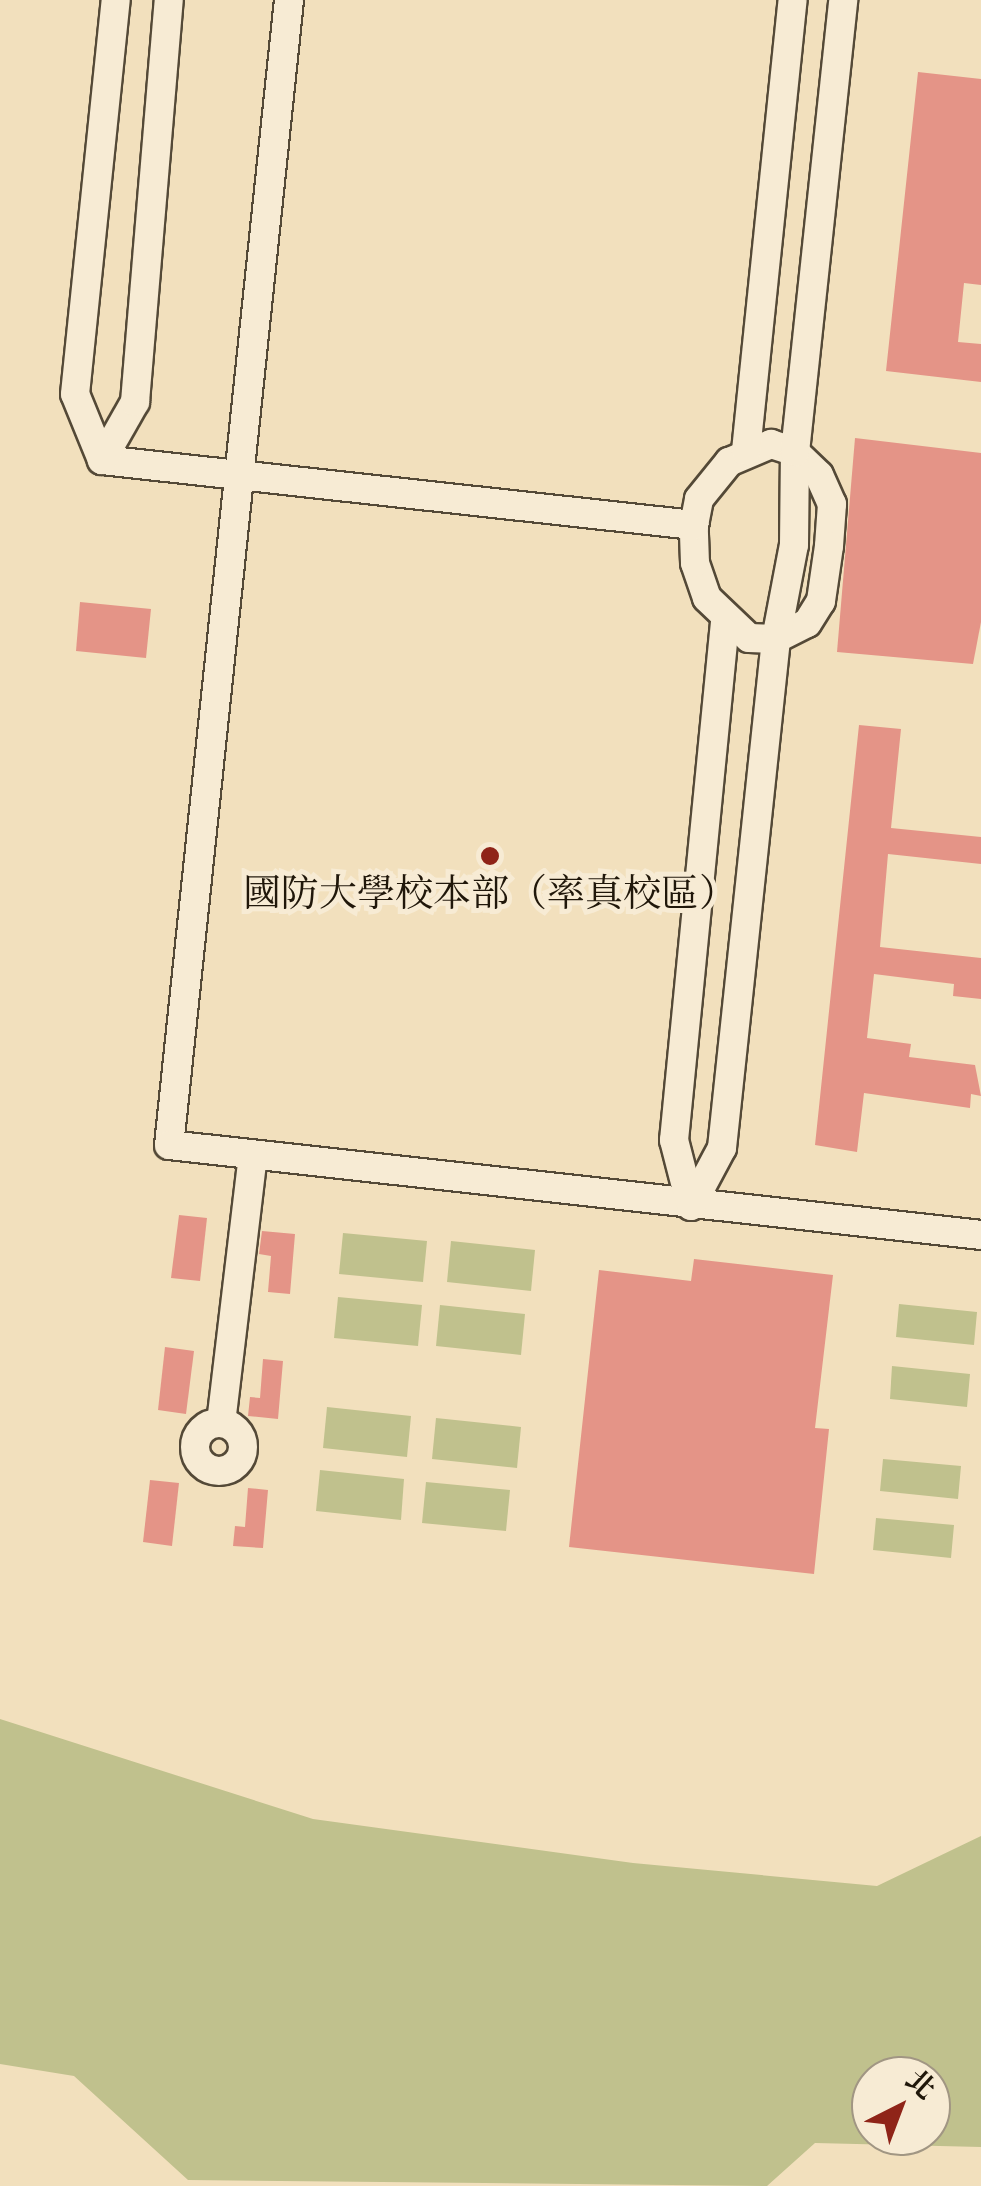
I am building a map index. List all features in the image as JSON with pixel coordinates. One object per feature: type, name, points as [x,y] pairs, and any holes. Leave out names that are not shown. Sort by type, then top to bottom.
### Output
[{"type":"lane","points":[[102,460],[74,394],[116,0]]},
{"type":"lane","points":[[102,460],[135,402],[169,0]]},
{"type":"lane","points":[[289,0],[168,1146],[691,1206],[981,1234]]},
{"type":"lane","points":[[746,451],[793,0]]},
{"type":"lane","points":[[691,1206],[722,1148],[776,639],[794,546],[796,452],[842,0]]},
{"type":"lane","points":[[776,639],[750,638],[726,622],[694,563],[694,525],[699,499],[746,451],[772,444],[796,452]]},
{"type":"lane","points":[[102,460],[694,525]]},
{"type":"lane","points":[[691,1206],[674,1140],[726,622]]},
{"type":"lane","points":[[221,1423],[253,1155]]},
{"type":"green space","points":[[343,1233],[427,1241],[423,1282],[339,1274]]},
{"type":"green space","points":[[451,1241],[535,1250],[531,1291],[447,1282]]},
{"type":"green space","points":[[338,1297],[422,1305],[418,1346],[334,1338]]},
{"type":"green space","points":[[899,1304],[977,1312],[974,1345],[896,1337]]},
{"type":"green space","points":[[440,1305],[525,1314],[521,1355],[436,1346]]},
{"type":"green space","points":[[892,1366],[970,1374],[967,1407],[890,1399]]},
{"type":"green space","points":[[327,1407],[411,1416],[407,1457],[323,1448]]},
{"type":"green space","points":[[436,1418],[521,1427],[517,1468],[432,1459]]},
{"type":"green space","points":[[883,1459],[961,1466],[958,1499],[880,1491]]},
{"type":"green space","points":[[320,1470],[404,1479],[401,1520],[316,1511]]},
{"type":"green space","points":[[426,1482],[510,1490],[506,1531],[422,1523]]},
{"type":"green space","points":[[876,1518],[954,1525],[951,1558],[873,1550]]},
{"type":"green space","points":[[0,1719],[313,1819],[633,1863],[877,1886],[981,1836],[981,2147],[951,2146],[951,2056],[851,2056],[851,2144],[815,2143],[767,2186],[188,2180],[74,2076],[0,2064]]},
{"type":"building","points":[[918,72],[981,79],[981,285],[964,283],[958,342],[981,344],[981,382],[886,371]]},
{"type":"building","points":[[855,438],[981,453],[981,622],[973,664],[837,652]]},
{"type":"building","points":[[80,602],[151,609],[146,658],[76,651]]},
{"type":"building","points":[[859,725],[901,729],[891,828],[981,837],[981,864],[888,854],[880,947],[981,958],[981,999],[953,996],[954,984],[874,974],[867,1038],[911,1044],[909,1057],[975,1065],[981,1096],[971,1094],[970,1108],[864,1093],[857,1152],[815,1145]]},
{"type":"building","points":[[179,1215],[207,1218],[200,1281],[171,1278]]},
{"type":"building","points":[[262,1231],[295,1234],[290,1294],[268,1292],[271,1256],[259,1254]]},
{"type":"building","points":[[694,1259],[833,1275],[815,1428],[829,1429],[814,1574],[569,1547],[599,1270],[691,1281]]},
{"type":"building","points":[[165,1347],[194,1351],[186,1414],[158,1410]]},
{"type":"building","points":[[263,1359],[283,1361],[278,1419],[248,1416],[250,1397],[260,1398]]},
{"type":"building","points":[[150,1480],[179,1483],[172,1546],[143,1542]]},
{"type":"building","points":[[248,1488],[268,1490],[263,1548],[233,1546],[235,1526],[245,1527]]},
{"type":"place","name":"國防大學校本部（率真校區）","points":[[490,856]]}]
